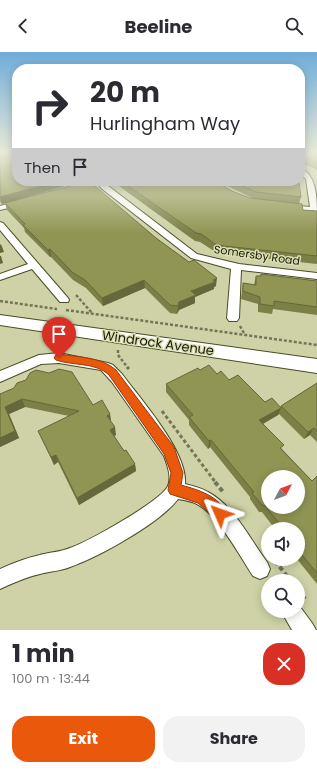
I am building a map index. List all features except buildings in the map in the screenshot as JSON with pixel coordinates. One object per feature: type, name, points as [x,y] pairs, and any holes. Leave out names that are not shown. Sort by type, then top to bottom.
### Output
[{"type":"street","points":[[277,206],[316,210],[309,180]]},
{"type":"street","name":"Somersby Road","points":[[104,186],[194,256],[236,267],[317,276]]},
{"type":"street","points":[[0,208],[30,199]]},
{"type":"street","points":[[0,226],[64,300]]},
{"type":"street","points":[[0,277],[34,265]]},
{"type":"street","points":[[233,318],[236,267]]},
{"type":"street","name":"Windrock Avenue","points":[[0,311],[317,357]]},
{"type":"street","name":"Windrock Avenue","points":[[0,320],[317,366]]},
{"type":"street","points":[[0,377],[39,360],[52,358],[95,364],[108,368],[117,378],[170,451],[177,473],[174,490],[163,503],[88,551],[68,559],[34,566],[0,579]]},
{"type":"street","points":[[174,490],[201,497],[211,504],[261,558]]},
{"type":"street","points":[[296,618],[305,630]]},
{"type":"path","points":[[75,295],[92,313]]},
{"type":"path","points":[[0,301],[317,345]]},
{"type":"path","points":[[118,348],[118,355],[131,371]]},
{"type":"path","points":[[159,408],[227,497]]},
{"type":"path","points":[[270,566],[281,574]]},
{"type":"route","points":[[59,358],[95,364],[108,368],[170,451],[177,473],[174,490],[201,497],[211,504],[220,514]]}]
